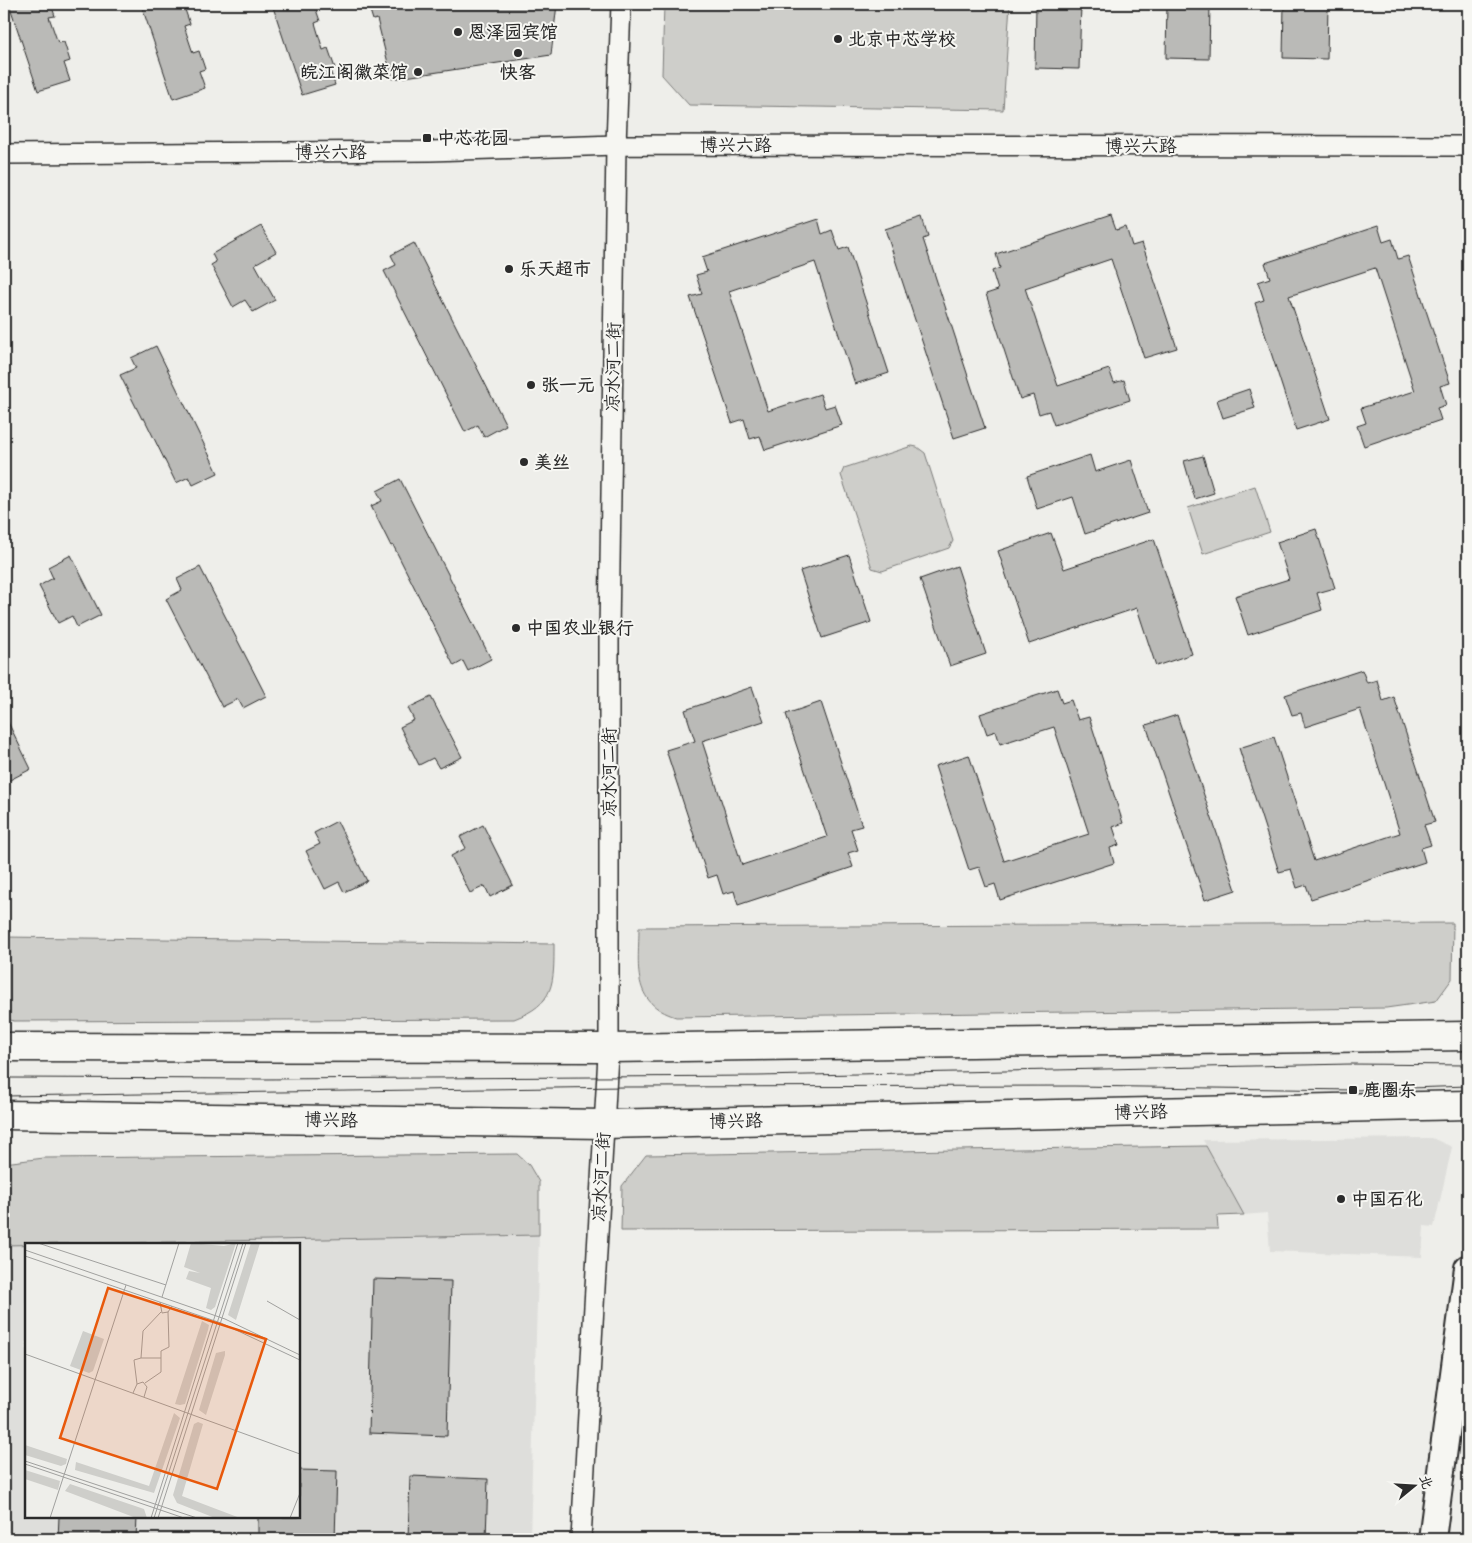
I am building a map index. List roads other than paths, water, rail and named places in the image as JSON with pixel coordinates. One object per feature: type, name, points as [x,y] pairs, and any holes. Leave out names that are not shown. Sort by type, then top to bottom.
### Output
[{"type":"main road","points":[[4,1047],[609,1048],[1468,1036]]},
{"type":"main road","name":"博兴路","points":[[4,1115],[604,1124],[1468,1104]]},
{"type":"main road","points":[[1432,1539],[1468,1268]]},
{"type":"street","name":"凉水河二街","points":[[581,1539],[609,1048],[609,634],[616,145],[621,4]]},
{"type":"street","name":"博兴六路","points":[[4,154],[430,151],[616,145],[1468,146]]},
{"type":"tram line","points":[[4,1078],[262,1079],[758,1076],[1351,1064],[1468,1065]]},
{"type":"tram line","points":[[4,1096],[624,1087],[1074,1086],[1353,1090],[1468,1086]]},
{"type":"place","name":"恩泽园宾馆","points":[[458,32]]},
{"type":"place","name":"北京中芯学校","points":[[838,39]]},
{"type":"place","name":"快客","points":[[518,53]]},
{"type":"place","name":"皖江阁徽菜馆","points":[[418,72]]},
{"type":"place","name":"中芯花园","points":[[427,138]]},
{"type":"place","name":"乐天超市","points":[[509,269]]},
{"type":"place","name":"张一元","points":[[531,385]]},
{"type":"place","name":"美丝","points":[[524,462]]},
{"type":"place","name":"中国农业银行","points":[[516,628]]},
{"type":"place","name":"鹿圈东","points":[[1353,1090]]},
{"type":"place","name":"中国石化","points":[[1341,1199]]}]
